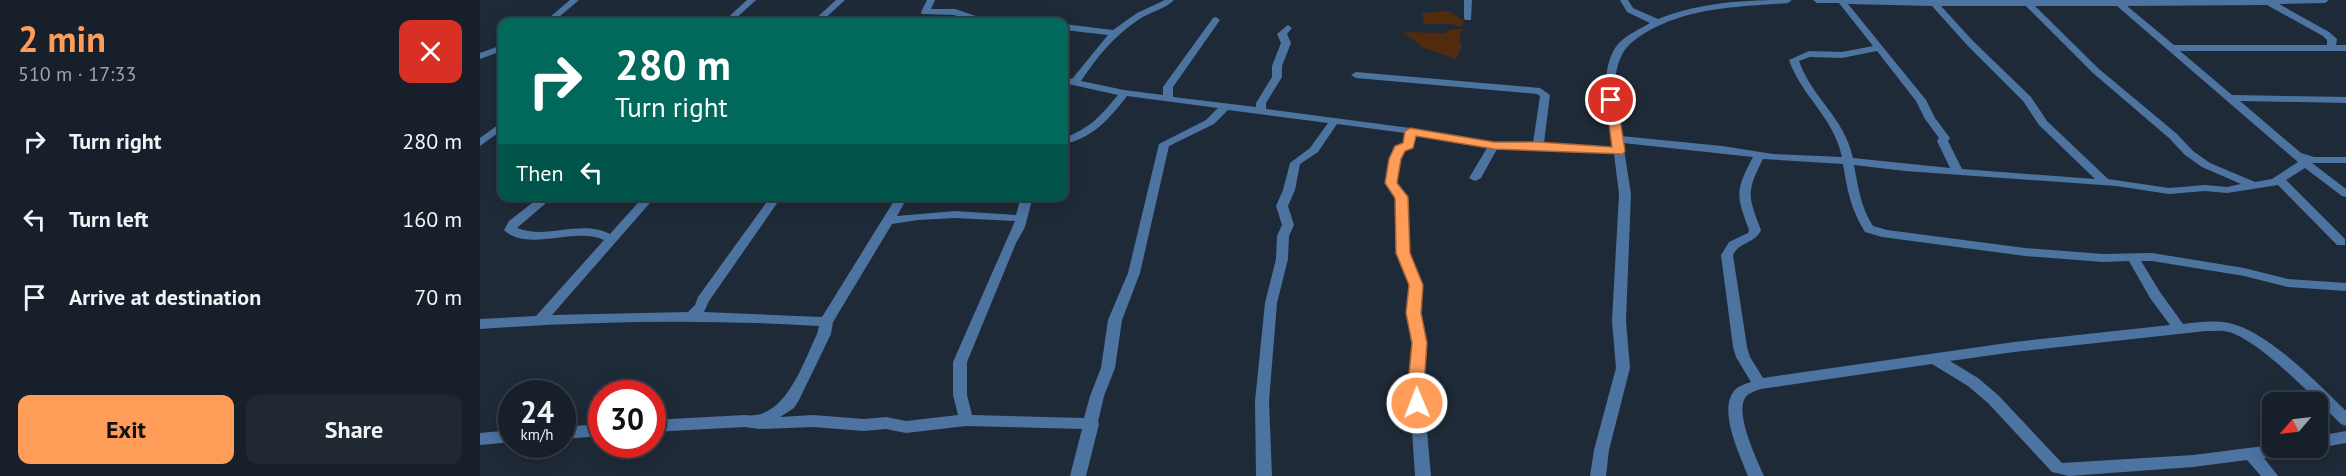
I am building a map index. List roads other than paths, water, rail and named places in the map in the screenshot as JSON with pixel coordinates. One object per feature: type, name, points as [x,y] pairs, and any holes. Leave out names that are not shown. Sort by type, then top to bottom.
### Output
[{"type":"street","points":[[550,18],[568,0]]},
{"type":"street","points":[[551,18],[575,0]]},
{"type":"street","points":[[732,18],[752,0]]},
{"type":"street","points":[[821,18],[841,0]]},
{"type":"street","points":[[931,0],[925,12],[955,12],[972,18]]},
{"type":"street","points":[[1069,82],[1114,33],[1137,16],[1170,0]]},
{"type":"street","points":[[1468,0],[1468,18]]},
{"type":"street","points":[[1624,0],[1630,10],[1656,22]]},
{"type":"street","points":[[1598,476],[1602,441],[1623,374],[1624,357],[1618,324],[1624,193],[1611,100],[1612,68],[1615,57],[1629,40],[1656,22],[1680,13],[1719,2],[1788,0]]},
{"type":"street","points":[[1817,0],[1935,3],[2325,0]]},
{"type":"street","points":[[2274,1],[2326,34],[2332,39],[2331,46],[2335,48]]},
{"type":"street","points":[[1842,2],[1921,100],[1930,119],[1943,133],[1945,138],[1942,141],[1957,171]]},
{"type":"street","points":[[1935,3],[1970,43],[2027,99],[2043,123],[2103,182]]},
{"type":"street","points":[[2028,3],[2096,71],[2173,136],[2189,153],[2206,165],[2252,185]]},
{"type":"street","points":[[2119,3],[2346,194]]},
{"type":"street","points":[[1168,99],[1168,87],[1216,20]]},
{"type":"street","points":[[1068,27],[1114,33]]},
{"type":"street","points":[[1261,112],[1261,103],[1277,77],[1277,66],[1286,43],[1282,34],[1288,28]]},
{"type":"street","points":[[1879,48],[1842,55],[1809,54],[1794,60],[1821,107],[1839,131],[1858,206],[1866,224],[1874,231],[2025,252],[2103,258],[2152,257],[2254,273],[2288,283],[2346,287]]},
{"type":"street","points":[[2172,48],[2346,48]]},
{"type":"street","points":[[480,56],[498,49]]},
{"type":"street","points":[[1356,75],[1540,91],[1545,95],[1538,146]]},
{"type":"street","points":[[1069,82],[1124,93],[1410,131],[1494,146],[1618,145],[1722,148],[1789,158],[2103,182],[2169,191],[2205,188],[2227,190],[2267,184],[2279,180],[2302,159],[2346,160]]},
{"type":"street","points":[[1068,140],[1088,133],[1097,127],[1124,93]]},
{"type":"street","points":[[2232,98],[2346,100]]},
{"type":"street","points":[[1078,476],[1097,396],[1108,368],[1115,320],[1134,273],[1164,144],[1210,122],[1224,108]]},
{"type":"street","points":[[1264,476],[1262,401],[1270,339],[1271,303],[1282,259],[1283,236],[1288,225],[1282,206],[1289,190],[1295,164],[1314,150],[1334,122]]},
{"type":"street","points":[[480,143],[498,128]]},
{"type":"street","points":[[1410,131],[1409,145],[1400,149],[1395,159],[1391,183],[1401,197],[1403,253],[1416,285],[1414,313],[1420,343],[1416,385],[1423,476]]},
{"type":"street","points":[[1475,178],[1494,146]]},
{"type":"street","points":[[1759,384],[1743,357],[1740,346],[1727,255],[1732,245],[1754,235],[1755,230],[1742,195],[1743,186],[1760,154]]},
{"type":"street","points":[[2279,180],[2341,242]]},
{"type":"street","points":[[543,201],[513,224],[510,230],[515,234],[599,232],[613,240]]},
{"type":"street","points":[[540,319],[647,201]]},
{"type":"street","points":[[691,316],[701,307],[703,300],[773,201]]},
{"type":"street","points":[[901,201],[904,213],[910,216]]},
{"type":"street","points":[[759,423],[789,404],[804,380],[824,333],[826,322],[901,201]]},
{"type":"street","points":[[966,420],[960,395],[960,362],[1021,219],[1026,201]]},
{"type":"street","points":[[890,221],[910,216],[1005,215],[1021,219]]},
{"type":"street","points":[[2133,258],[2155,295],[2180,329]]},
{"type":"street","points":[[480,324],[540,319],[691,316],[826,322]]},
{"type":"street","points":[[1756,476],[1744,448],[1735,410],[1737,397],[1744,390],[1759,384],[2054,342],[2180,329],[2224,326],[2246,334],[2289,368],[2346,420]]},
{"type":"street","points":[[1935,359],[1972,382],[1993,399],[2057,468],[2067,470],[2182,462],[2262,453]]},
{"type":"street","points":[[789,404],[790,414],[813,421]]},
{"type":"street","points":[[666,425],[745,420],[759,423],[813,421],[864,425],[886,423],[906,427],[966,420],[1092,424]]},
{"type":"street","points":[[480,439],[498,437]]},
{"type":"street","points":[[2328,440],[2346,437]]},
{"type":"street","points":[[2252,454],[2270,476]]}]
